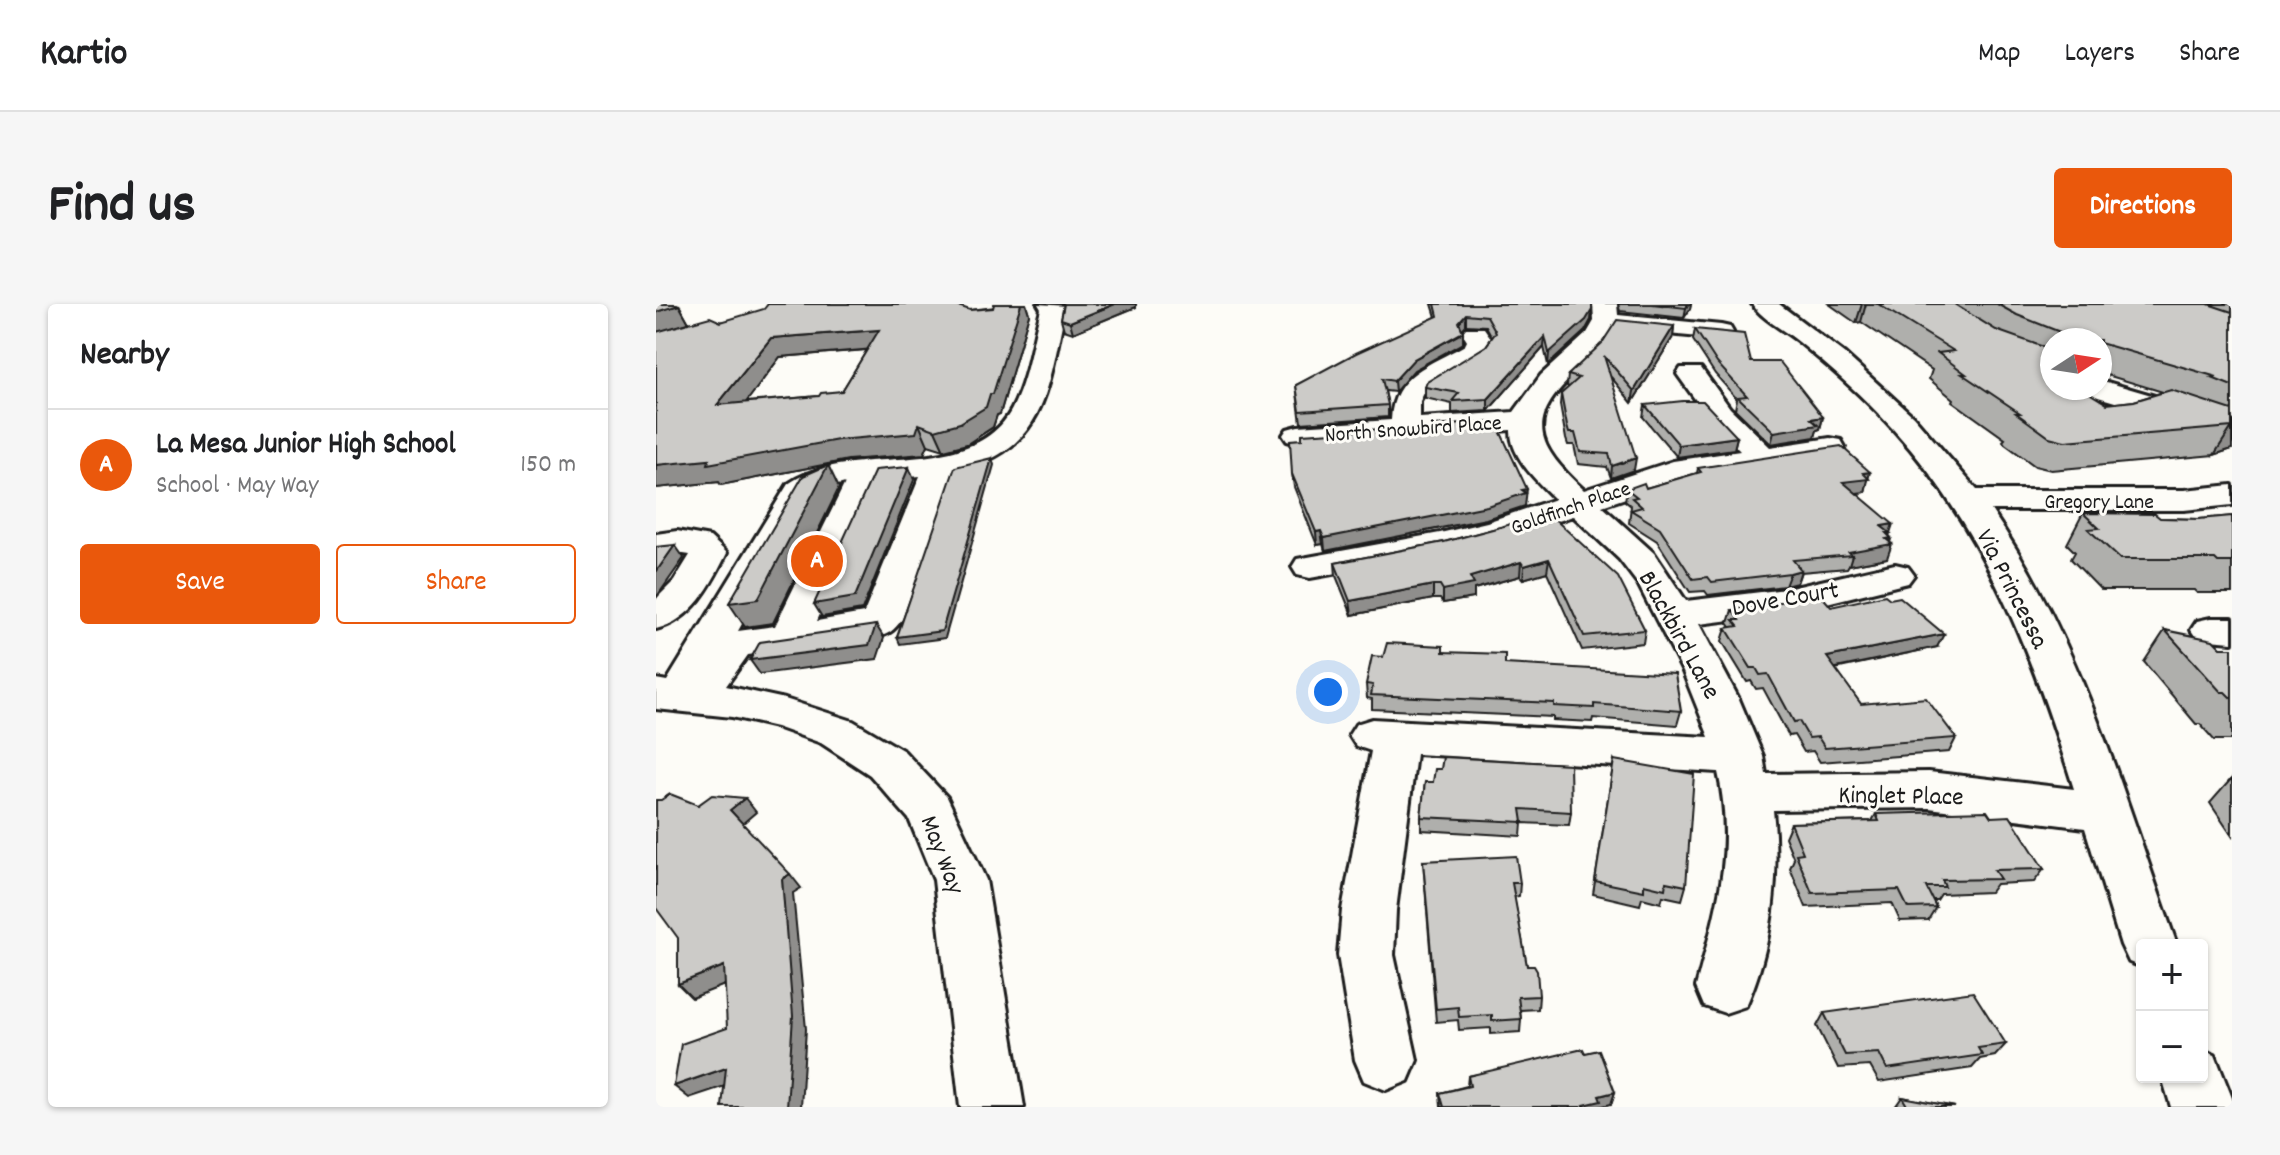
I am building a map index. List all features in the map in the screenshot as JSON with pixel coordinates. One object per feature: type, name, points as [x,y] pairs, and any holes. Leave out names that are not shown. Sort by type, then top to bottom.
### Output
[{"type":"street","points":[[684,696],[800,491],[824,477],[961,460],[995,446],[1007,437],[1025,412],[1054,306],[1050,304]]},
{"type":"street","name":"Via Princessa","points":[[1764,304],[1825,347],[1884,401],[1966,500],[2008,567],[2045,643],[2147,939]]},
{"type":"street","points":[[1528,420],[1534,398],[1596,339],[1606,312],[1721,332]]},
{"type":"street","points":[[1405,428],[1406,401],[1414,386],[1475,350],[1480,341],[1475,333]]},
{"type":"street","points":[[1691,374],[1720,414],[1762,456]]},
{"type":"street","points":[[2112,392],[2179,412],[2232,433]]},
{"type":"street","name":"North Snowbird Place","points":[[1298,435],[1528,420]]},
{"type":"street","name":"Blackbird Lane","points":[[1528,420],[1526,436],[1536,461],[1633,551],[1674,615],[1721,702],[1743,774],[1751,870],[1725,987]]},
{"type":"street","name":"Goldfinch Place","points":[[1310,567],[1440,544],[1498,530],[1673,471],[1830,447]]},
{"type":"street","points":[[684,696],[707,685],[708,678],[731,647],[742,642],[874,626],[882,619],[941,464]]},
{"type":"street","points":[[790,637],[867,471]]},
{"type":"street","name":"Gregory Lane","points":[[1966,500],[2184,500],[2232,495]]},
{"type":"street","points":[[656,545],[689,542],[702,546],[709,553],[688,593],[656,617]]},
{"type":"street","name":"Dove Court","points":[[1674,615],[1786,601],[1895,575]]},
{"type":"street","name":"May Way","points":[[684,696],[785,714],[837,732],[887,763],[930,810],[960,880],[992,1107]]},
{"type":"street","name":"Kinglet Place","points":[[1386,1060],[1366,955],[1384,736],[1743,774],[1929,790],[2104,811]]},
{"type":"street","points":[[2195,1083],[2203,1107]]},
{"type":"building","points":[[658,304],[677,304],[679,305],[656,312]]},
{"type":"building","points":[[768,304],[952,304],[970,310],[993,308],[994,304],[1021,304],[993,394],[990,394],[986,407],[960,423],[935,430],[919,424],[916,433],[838,440],[708,464],[709,460],[656,465],[656,332],[710,317],[721,322],[764,309]],"holes":[[[879,330],[842,391],[821,393],[819,396],[717,405],[771,338]]]},
{"type":"building","points":[[1064,304],[1115,304],[1070,322],[1061,319]]},
{"type":"building","points":[[1435,304],[1592,304],[1592,310],[1586,320],[1549,353],[1545,336],[1488,399],[1452,401],[1459,393],[1425,387],[1427,382],[1486,346],[1496,332],[1487,316],[1466,314],[1459,322],[1463,332],[1414,359],[1394,381],[1382,379],[1388,405],[1300,411],[1296,385],[1356,353],[1438,316]]},
{"type":"building","points":[[1652,304],[1688,304],[1686,308]]},
{"type":"building","points":[[1878,304],[1954,304],[1996,330],[2040,346],[2040,400],[2100,400],[2107,404],[2134,401],[2171,390],[2232,410],[2232,427],[2065,441],[2049,437],[1938,353],[1954,351]]},
{"type":"building","points":[[1997,304],[2208,304],[2232,312],[2232,386],[2212,378],[2217,377],[2112,346],[2112,328],[2050,328]]},
{"type":"building","points":[[1617,320],[1674,326],[1634,391],[1604,356],[1636,458],[1612,466],[1609,454],[1580,452],[1575,433],[1569,433],[1561,394],[1579,378],[1568,375],[1602,343]]},
{"type":"building","points":[[1695,329],[1744,334],[1751,362],[1780,362],[1823,417],[1811,419],[1818,425],[1774,432],[1738,397],[1747,396],[1717,363]]},
{"type":"building","points":[[1703,401],[1737,437],[1679,445],[1645,405]]},
{"type":"building","points":[[1496,422],[1527,489],[1522,490],[1526,493],[1487,506],[1324,538],[1321,531],[1316,532],[1292,474],[1290,440],[1302,439],[1302,434],[1397,428],[1398,432],[1427,430],[1431,426]]},
{"type":"building","points":[[1841,446],[1870,472],[1863,473],[1869,479],[1843,482],[1893,524],[1881,526],[1890,533],[1886,533],[1891,538],[1886,539],[1892,544],[1849,552],[1852,555],[1793,560],[1801,570],[1790,573],[1712,582],[1708,577],[1693,579],[1660,528],[1631,510],[1642,507],[1632,498],[1637,497],[1627,489],[1644,483],[1646,488],[1701,472],[1698,468]]},
{"type":"building","points":[[992,458],[942,631],[897,637],[955,467]]},
{"type":"building","points":[[828,465],[758,599],[729,603],[803,476]]},
{"type":"building","points":[[909,467],[855,597],[814,604],[875,470]]},
{"type":"building","points":[[2083,513],[2155,514],[2160,518],[2199,519],[2232,516],[2232,562],[2218,562],[2215,559],[2120,559],[2088,529],[2099,528]]},
{"type":"building","points":[[1549,514],[1618,577],[1645,630],[1584,636],[1549,559],[1524,566],[1521,562],[1470,577],[1474,584],[1443,590],[1440,585],[1433,585],[1350,601],[1335,563],[1444,542]]},
{"type":"building","points":[[675,545],[656,572],[656,547]]},
{"type":"building","points":[[1821,595],[1831,607],[1885,595],[1890,599],[1900,597],[1944,634],[1827,657],[1861,704],[1926,698],[1956,738],[1825,748],[1818,737],[1809,738],[1799,721],[1794,722],[1768,674],[1760,675],[1756,668],[1751,668],[1726,628],[1738,626],[1733,620],[1739,620],[1732,610]]},
{"type":"building","points":[[876,625],[869,645],[750,660],[760,642]]},
{"type":"building","points":[[2165,630],[2213,640],[2221,648],[2232,648],[2232,699],[2221,692]]},
{"type":"building","points":[[1387,643],[1443,646],[1443,652],[1505,654],[1505,664],[1675,674],[1681,711],[1594,704],[1594,708],[1554,706],[1554,703],[1371,695],[1373,685],[1366,684],[1372,656],[1383,657]]},
{"type":"building","points":[[1443,757],[1570,764],[1571,812],[1521,809],[1523,822],[1421,817],[1425,782],[1433,782],[1435,769],[1441,769]]},
{"type":"building","points":[[1614,760],[1694,774],[1686,886],[1666,882],[1665,889],[1644,884],[1644,891],[1595,881]]},
{"type":"building","points":[[670,794],[698,805],[712,795],[745,798],[730,810],[790,874],[782,879],[793,1016],[787,1107],[722,1107],[726,1068],[674,1086],[681,1044],[727,1028],[724,966],[678,984],[678,938],[656,908],[656,800]]},
{"type":"building","points":[[1987,811],[1991,817],[2010,816],[2044,869],[1994,870],[2000,879],[1942,880],[1945,887],[1926,887],[1936,907],[1908,908],[1899,890],[1812,893],[1796,854],[1803,853],[1791,823],[1879,821],[1876,814]]},
{"type":"building","points":[[1516,856],[1520,883],[1512,883],[1527,966],[1534,966],[1537,971],[1539,996],[1518,997],[1521,1019],[1492,1021],[1492,1015],[1459,1017],[1458,1007],[1436,1009],[1423,861]]},
{"type":"building","points":[[1973,992],[2006,1044],[1978,1048],[1982,1055],[1887,1069],[1879,1053],[1845,1055],[1824,1013]]},
{"type":"building","points":[[1583,1049],[1585,1053],[1599,1050],[1615,1092],[1599,1096],[1601,1101],[1585,1107],[1444,1107],[1440,1093],[1470,1086],[1468,1076]]},
{"type":"building","points":[[1902,1097],[1955,1107],[1908,1107]]},
{"type":"place","name":"La Mesa Junior High School","points":[[817,561]]}]
